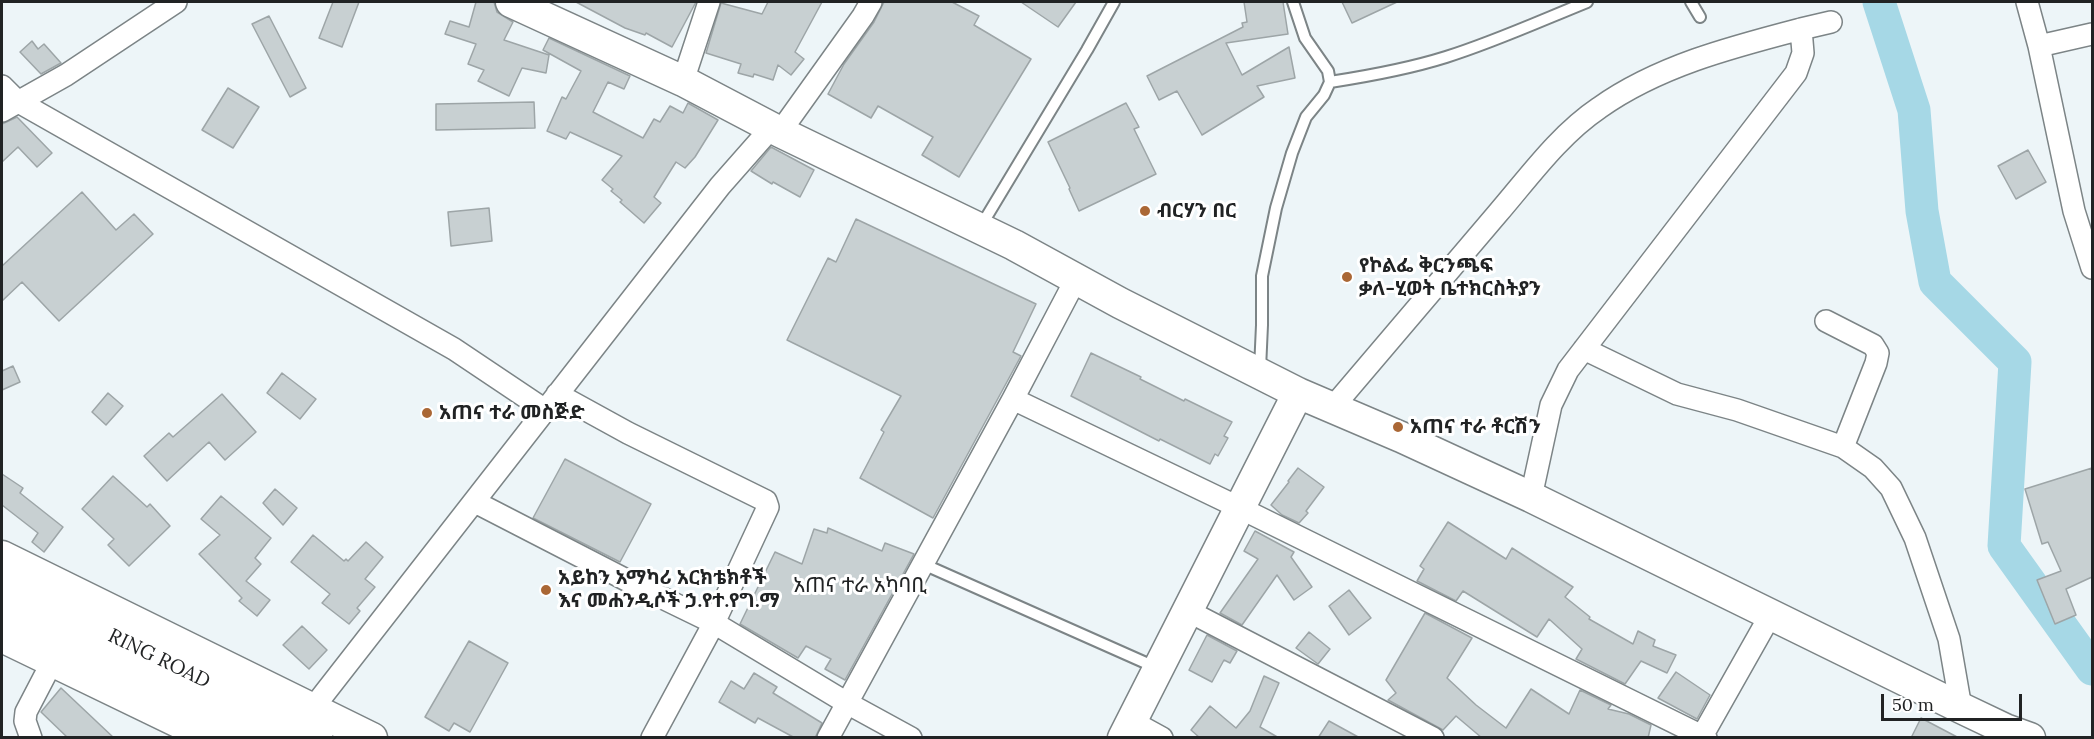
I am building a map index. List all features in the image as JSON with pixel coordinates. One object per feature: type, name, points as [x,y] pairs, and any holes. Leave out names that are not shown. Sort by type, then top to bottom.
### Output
[{"type":"highway","name":"RING ROAD","points":[[2,583],[167,662],[314,723]]},
{"type":"highway","name":"RING ROAD","points":[[2,614],[259,738]]},
{"type":"main road","points":[[530,6],[683,81],[776,130],[1014,245],[1298,393],[1531,497],[2012,735]]},
{"type":"main road","points":[[1127,729],[1298,393]]},
{"type":"main road","points":[[2,556],[314,723],[372,738]]},
{"type":"main road","points":[[2,637],[211,738]]},
{"type":"street","points":[[9,106],[66,75],[176,2]]},
{"type":"street","points":[[683,81],[709,2]]},
{"type":"street","points":[[314,723],[551,402],[720,186],[776,130],[863,16],[871,2]]},
{"type":"street","points":[[2033,6],[2039,46],[2074,212],[2092,268]]},
{"type":"street","points":[[1333,407],[1543,161],[1588,115],[1661,73],[1706,56],[1831,22]]},
{"type":"street","points":[[1531,497],[1551,405],[1568,370],[1796,73],[1803,53],[1801,29]]},
{"type":"street","points":[[2039,46],[2092,34]]},
{"type":"street","points":[[2,86],[9,106],[551,402],[628,433],[765,501],[768,507],[765,516],[714,623],[652,738]]},
{"type":"street","points":[[828,738],[1076,279]]},
{"type":"street","points":[[1826,321],[1873,345],[1878,353],[1843,447]]},
{"type":"street","points":[[1584,349],[1677,394],[1737,410],[1843,447],[1873,468],[1891,488],[1915,538],[1949,639],[1961,708]]},
{"type":"street","points":[[1013,399],[1240,508],[1703,737],[1771,614]]},
{"type":"street","points":[[475,502],[714,623],[847,703],[911,738]]},
{"type":"street","points":[[1188,611],[1433,738]]},
{"type":"street","points":[[31,738],[25,721],[26,712],[52,662]]},
{"type":"street","points":[[1127,729],[1162,738]]},
{"type":"lane","points":[[979,229],[1114,2]]},
{"type":"lane","points":[[1259,373],[1262,276],[1276,208],[1292,153],[1306,117],[1324,95],[1330,82],[1328,71],[1305,38],[1293,2]]},
{"type":"lane","points":[[1330,82],[1444,58],[1478,47],[1587,2]]},
{"type":"lane","points":[[1691,2],[1700,17]]},
{"type":"lane","points":[[923,564],[1158,669]]},
{"type":"building","points":[[333,2],[359,2],[342,47],[319,38]]},
{"type":"building","points":[[476,2],[494,2],[497,12],[513,22],[504,40],[549,55],[546,73],[522,68],[509,96],[478,81],[484,70],[468,64],[476,44],[445,34],[450,21],[469,27]]},
{"type":"building","points":[[576,2],[696,2],[672,47],[646,33],[645,35],[625,28]]},
{"type":"building","points":[[768,2],[822,2],[795,52],[804,59],[791,75],[778,65],[773,80],[754,74],[753,77],[738,73],[741,64],[706,53],[721,3],[762,14]]},
{"type":"building","points":[[884,2],[952,2],[979,16],[974,25],[1031,59],[959,177],[922,155],[933,137],[878,106],[871,118],[828,94],[844,64],[874,22]]},
{"type":"building","points":[[1021,2],[1076,2],[1058,27]]},
{"type":"building","points":[[1244,2],[1283,2],[1288,34],[1226,43],[1242,75],[1289,47],[1295,78],[1257,86],[1264,97],[1202,135],[1177,91],[1159,100],[1147,76],[1243,27],[1242,23],[1247,22]]},
{"type":"building","points":[[1342,2],[1397,2],[1352,23]]},
{"type":"building","points":[[269,16],[306,88],[290,97],[252,24]]},
{"type":"building","points":[[549,38],[630,76],[624,89],[608,82],[593,112],[643,138],[654,119],[660,122],[670,106],[683,113],[688,103],[718,120],[695,157],[685,168],[676,162],[654,197],[661,203],[644,223],[620,202],[622,200],[611,191],[613,189],[602,180],[622,156],[570,132],[566,139],[547,131],[562,97],[566,99],[581,71],[543,50]]},
{"type":"building","points":[[32,41],[38,49],[44,44],[61,63],[41,74],[20,52]]},
{"type":"building","points":[[228,88],[259,107],[233,148],[202,130]]},
{"type":"building","points":[[534,102],[535,128],[436,130],[436,104]]},
{"type":"building","points":[[1126,103],[1139,127],[1134,129],[1156,174],[1079,211],[1048,142]]},
{"type":"building","points":[[17,117],[52,153],[37,167],[18,147],[2,162],[2,124]]},
{"type":"building","points":[[771,147],[814,170],[800,197],[751,171]]},
{"type":"building","points":[[2028,150],[2046,182],[2016,199],[1998,166]]},
{"type":"building","points":[[82,192],[116,230],[134,214],[153,234],[59,321],[22,282],[2,301],[2,266]]},
{"type":"building","points":[[489,208],[492,241],[451,246],[448,212]]},
{"type":"building","points":[[856,219],[1036,304],[1013,352],[1021,356],[933,518],[860,478],[884,432],[881,430],[901,396],[787,340],[828,258],[836,262]]},
{"type":"building","points":[[1091,353],[1184,401],[1185,399],[1232,422],[1224,436],[1228,438],[1218,456],[1215,454],[1210,464],[1071,396]]},
{"type":"building","points":[[13,366],[20,382],[2,390],[2,371]]},
{"type":"building","points":[[282,373],[316,399],[300,419],[267,393]]},
{"type":"building","points":[[108,393],[123,406],[106,425],[92,412]]},
{"type":"building","points":[[222,394],[256,432],[225,460],[209,442],[167,481],[144,456],[169,433],[173,437]]},
{"type":"building","points":[[565,459],[651,504],[620,562],[533,518]]},
{"type":"building","points":[[1298,468],[1324,487],[1299,523],[1282,515],[1271,505]]},
{"type":"building","points":[[2092,468],[2092,577],[2066,589],[2076,615],[2055,624],[2037,580],[2061,571],[2048,542],[2042,544],[2025,489]]},
{"type":"building","points":[[2,474],[23,488],[20,493],[63,527],[44,552],[32,542],[38,533],[2,505]]},
{"type":"building","points":[[113,476],[147,507],[150,504],[170,526],[129,566],[108,545],[114,539],[82,509]]},
{"type":"building","points":[[275,489],[297,508],[283,525],[263,503]]},
{"type":"building","points":[[221,496],[271,538],[255,558],[261,564],[246,581],[270,600],[257,616],[239,601],[242,598],[199,554],[220,535],[201,519]]},
{"type":"building","points":[[1448,522],[1506,559],[1512,548],[1573,587],[1565,597],[1590,617],[1589,619],[1633,644],[1638,631],[1655,640],[1653,646],[1676,655],[1667,673],[1641,661],[1625,684],[1576,659],[1582,649],[1549,619],[1537,637],[1463,591],[1456,601],[1417,581],[1424,569],[1420,566]]},
{"type":"building","points":[[828,528],[882,551],[885,543],[914,554],[845,680],[825,669],[831,659],[806,646],[798,658],[740,624],[775,552],[802,564],[814,529],[827,533]]},
{"type":"building","points":[[1255,531],[1294,552],[1291,557],[1312,587],[1294,600],[1277,575],[1242,625],[1220,613],[1258,559],[1244,551]]},
{"type":"building","points":[[313,535],[344,561],[346,559],[348,561],[366,542],[383,557],[365,579],[375,587],[357,608],[360,611],[349,624],[322,603],[330,594],[291,562]]},
{"type":"building","points":[[1349,590],[1371,618],[1349,635],[1329,606]]},
{"type":"building","points":[[1425,613],[1472,638],[1447,678],[1476,705],[1506,728],[1531,689],[1569,714],[1580,690],[1611,705],[1608,709],[1629,714],[1651,725],[1648,738],[1482,738],[1456,716],[1443,730],[1388,700],[1396,693],[1386,680]]},
{"type":"building","points":[[302,626],[327,650],[309,669],[283,645]]},
{"type":"building","points":[[1309,632],[1330,649],[1318,664],[1296,648]]},
{"type":"building","points":[[1207,635],[1237,651],[1230,663],[1224,660],[1212,682],[1189,670]]},
{"type":"building","points":[[469,641],[508,663],[470,732],[454,723],[449,731],[425,717]]},
{"type":"building","points":[[1676,672],[1710,695],[1697,719],[1658,698]]},
{"type":"building","points":[[754,673],[777,687],[773,693],[822,723],[815,738],[795,738],[758,718],[755,723],[719,702],[731,681],[744,689]]},
{"type":"building","points":[[1264,676],[1279,683],[1260,727],[1279,738],[1200,738],[1191,730],[1210,706],[1236,728],[1250,711]]},
{"type":"building","points":[[61,688],[114,738],[68,738],[41,712]]},
{"type":"building","points":[[1921,718],[1959,738],[1911,738]]},
{"type":"building","points":[[1329,721],[1360,738],[1318,738]]},
{"type":"waterway","points":[[1879,2],[1914,110],[1922,211],[1935,282],[2015,362],[2004,546],[2092,669]]},
{"type":"place","name":"ብርሃን በር","points":[[1145,211]]},
{"type":"place","name":"የኮልፌ ቅርንጫፍ ቃለ-ሂወት ቤተክርስትያን","points":[[1347,277]]},
{"type":"place","name":"አጠና ተራ መስጅድ","points":[[427,413]]},
{"type":"place","name":"አጠና ተራ ቶርሽን","points":[[1398,427]]},
{"type":"place","name":"አይከን አማካሪ አርክቴክቶች እና መሐንዲሶች ኃ.የተ.የግ.ማ","points":[[546,590]]},
{"type":"district","name":"አጠና ተራ አካባቢ","points":[[860,586]]}]
